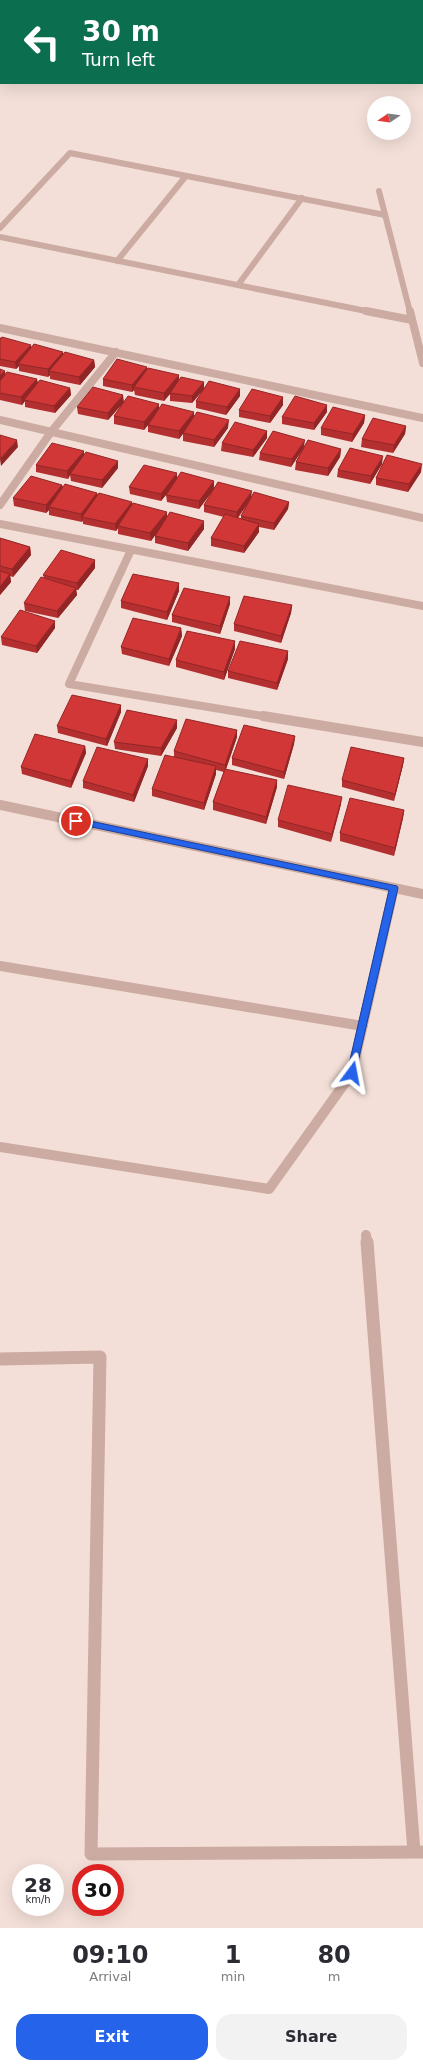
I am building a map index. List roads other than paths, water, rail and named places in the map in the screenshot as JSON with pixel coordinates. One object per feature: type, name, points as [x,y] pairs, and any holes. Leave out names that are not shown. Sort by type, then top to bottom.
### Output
[{"type":"street","points":[[0,228],[70,153],[385,215]]},
{"type":"street","points":[[117,261],[186,176]]},
{"type":"street","points":[[379,191],[423,363]]},
{"type":"street","points":[[238,285],[302,198]]},
{"type":"street","points":[[0,237],[412,320]]},
{"type":"street","points":[[0,328],[423,418]]},
{"type":"street","points":[[0,506],[51,432],[116,352]]},
{"type":"street","points":[[0,420],[423,518]]},
{"type":"street","points":[[0,524],[423,606]]},
{"type":"street","points":[[131,550],[69,684],[423,742]]},
{"type":"street","points":[[0,805],[423,894]]},
{"type":"street","points":[[0,1147],[269,1189],[352,1073],[394,888]]},
{"type":"street","points":[[0,966],[362,1026]]},
{"type":"street","points":[[0,1359],[100,1357],[91,1854],[418,1852],[366,1235]]}]
